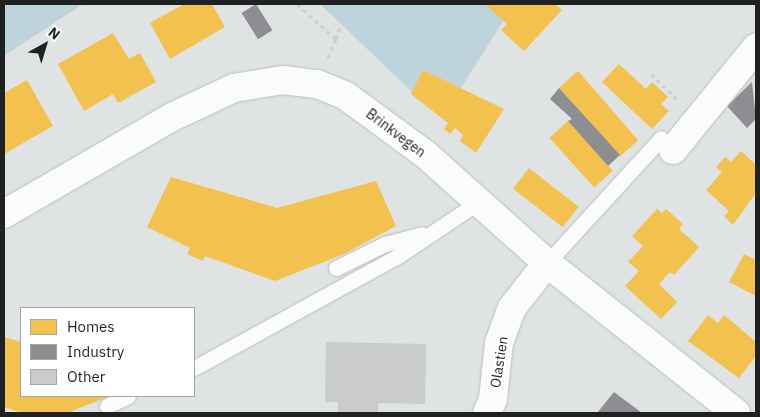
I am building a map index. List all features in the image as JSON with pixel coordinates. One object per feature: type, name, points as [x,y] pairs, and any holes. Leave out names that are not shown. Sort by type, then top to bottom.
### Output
[{"type":"street","points":[[667,144],[756,48]]},
{"type":"street","name":"Brinkvegen","points":[[4,214],[172,117],[234,88],[283,80],[318,84],[378,117],[547,263],[736,413]]},
{"type":"street","name":"Olastien","points":[[487,413],[493,399],[499,343],[512,308],[547,263]]},
{"type":"lane","points":[[547,263],[667,144]]},
{"type":"lane","points":[[195,367],[398,256],[429,232],[477,203]]},
{"type":"lane","points":[[336,268],[385,244],[429,232]]},
{"type":"lane","points":[[107,406],[126,397]]},
{"type":"path","points":[[297,4],[336,39]]},
{"type":"path","points":[[318,84],[348,4]]},
{"type":"path","points":[[651,74],[672,91],[679,104],[667,144]]},
{"type":"shaded area","points":[[4,4],[83,4],[4,56]]},
{"type":"shaded area","points":[[320,4],[514,4],[454,99],[428,107]]},
{"type":"building: Homes","points":[[184,4],[212,4],[225,27],[170,59],[150,23]]},
{"type":"building: Homes","points":[[555,4],[562,10],[524,51],[501,30],[507,24],[486,5]]},
{"type":"building: Homes","points":[[113,33],[129,59],[140,53],[156,82],[118,103],[113,94],[84,111],[58,64]]},
{"type":"building: Homes","points":[[619,64],[646,89],[652,82],[668,97],[661,104],[669,111],[652,129],[602,82]]},
{"type":"building: Homes","points":[[423,70],[504,109],[476,153],[460,141],[463,135],[455,128],[450,134],[444,129],[448,123],[411,94]]},
{"type":"building: Homes","points":[[578,71],[638,140],[619,157],[559,87]]},
{"type":"building: Homes","points":[[27,80],[53,126],[4,154],[4,93]]},
{"type":"building: Homes","points":[[568,121],[613,171],[594,188],[549,138]]},
{"type":"building: Homes","points":[[741,151],[756,165],[756,193],[733,225],[724,216],[729,211],[706,190],[722,172],[716,167],[725,157],[731,162]]},
{"type":"building: Homes","points":[[529,168],[579,207],[563,227],[513,188]]},
{"type":"building: Homes","points":[[171,177],[277,208],[376,181],[396,226],[344,254],[275,281],[205,256],[203,261],[187,254],[190,248],[147,227]]},
{"type":"building: Homes","points":[[657,209],[662,213],[666,209],[683,224],[679,229],[699,247],[674,275],[670,272],[659,284],[677,302],[661,319],[625,286],[639,271],[628,262],[643,246],[632,236]]},
{"type":"building: Homes","points":[[744,254],[756,260],[756,296],[729,282]]},
{"type":"building: Homes","points":[[708,315],[718,323],[724,315],[756,342],[756,356],[739,378],[688,341]]},
{"type":"building: Homes","points":[[4,337],[20,342],[20,397],[107,397],[67,413],[23,413],[4,407]]},
{"type":"building: Industry","points":[[256,4],[272,30],[258,39],[242,13]]},
{"type":"building: Industry","points":[[752,82],[756,119],[747,128],[727,106]]},
{"type":"building: Industry","points":[[559,88],[620,155],[608,166],[568,121],[572,119],[550,99]]},
{"type":"building: Industry","points":[[614,392],[642,413],[597,413]]},
{"type":"building: Other","points":[[326,342],[426,344],[425,404],[378,403],[378,413],[338,413],[338,402],[325,402]]}]
